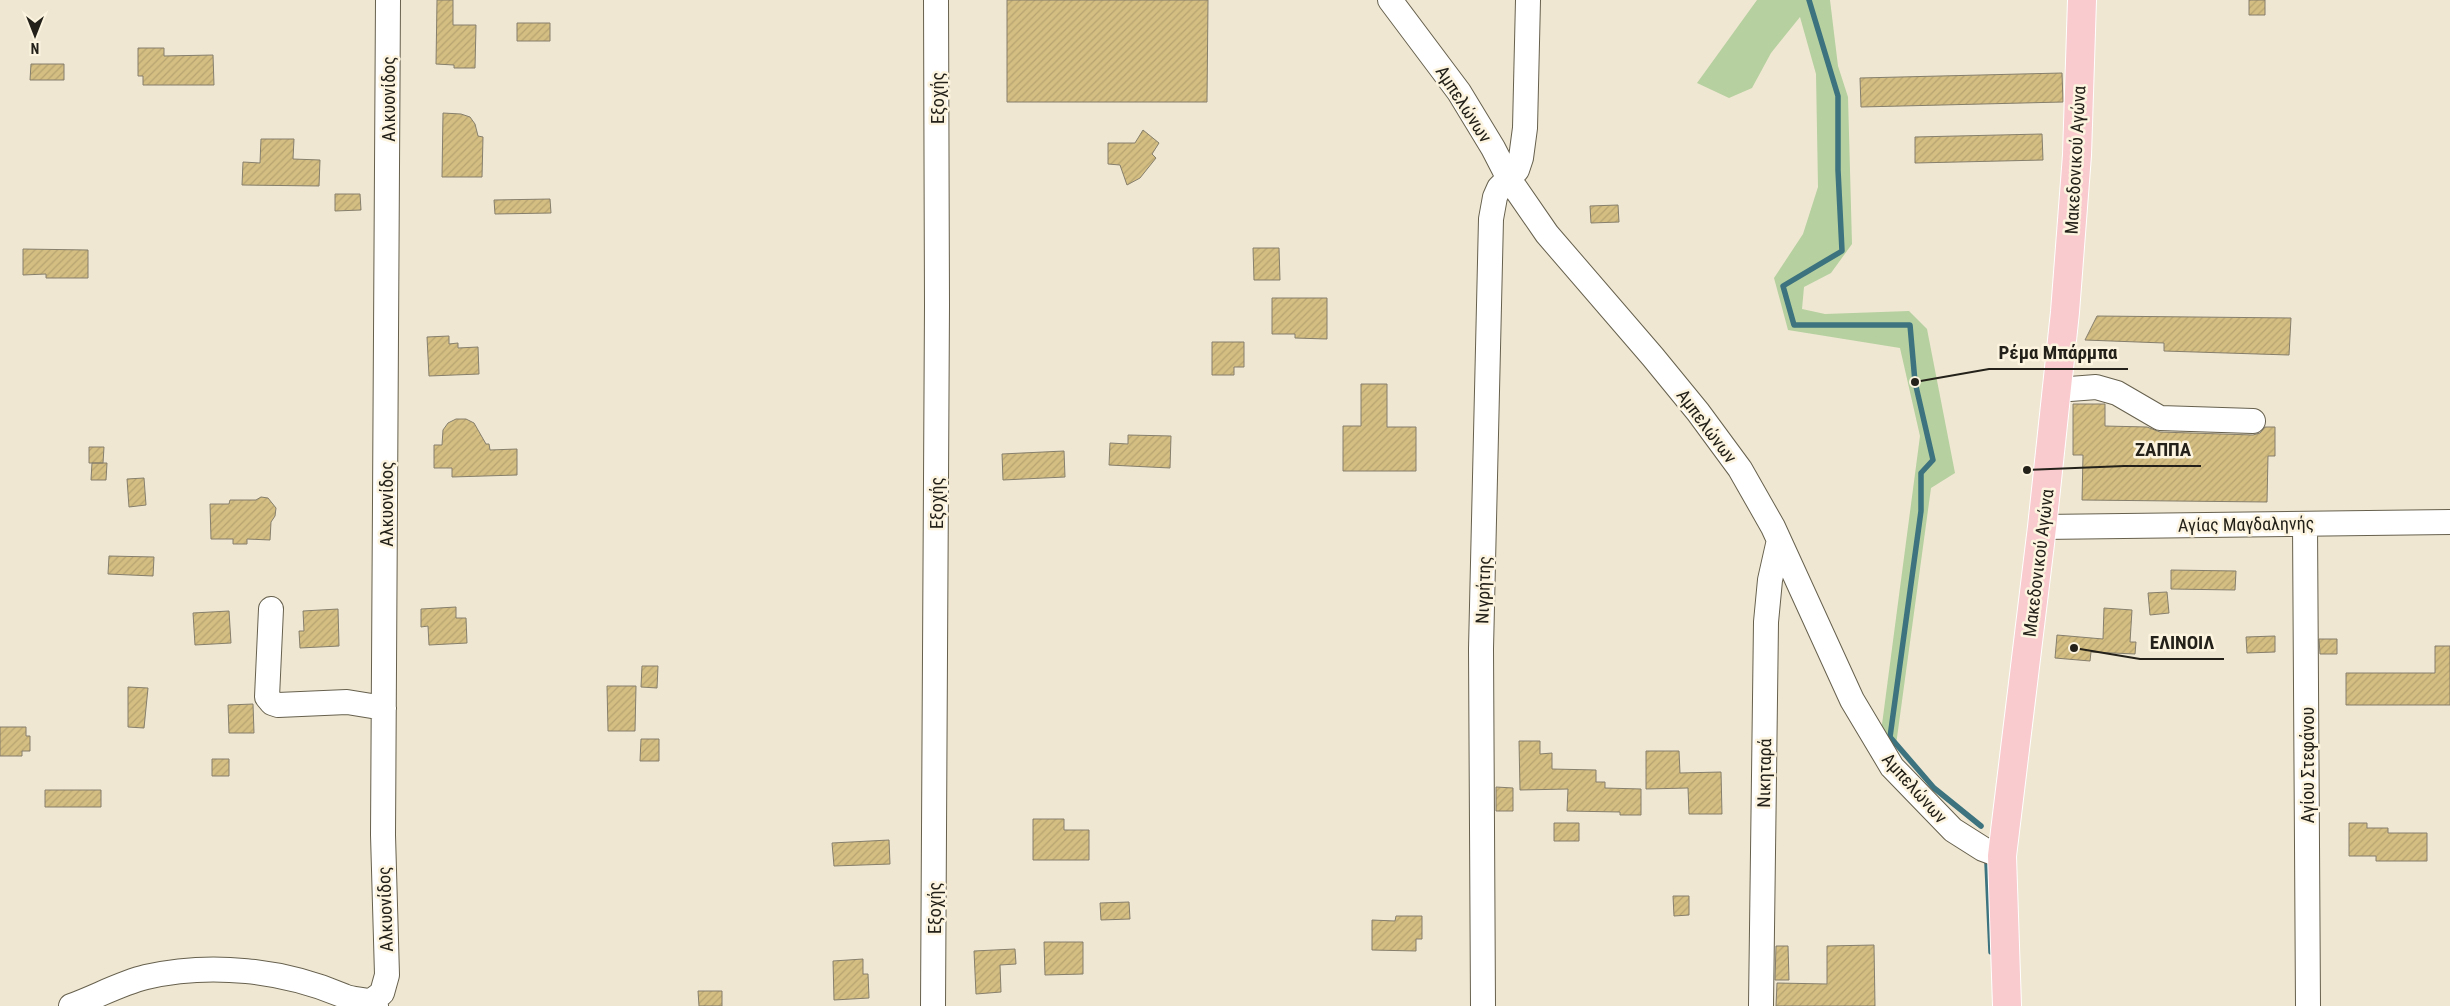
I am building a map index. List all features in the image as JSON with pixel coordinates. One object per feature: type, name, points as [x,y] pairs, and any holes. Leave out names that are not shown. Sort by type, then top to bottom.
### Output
[{"type":"main road","name":"Μακεδονικού Αγώνα","points":[[2007,1006],[2002,856],[2057,390],[2077,155],[2082,0]]},
{"type":"street","name":"Αλκυονίδος","points":[[373,1004],[382,993],[387,975],[382,835],[388,0]]},
{"type":"street","name":"Εξοχής","points":[[932,1006],[938,305],[936,0]]},
{"type":"street","name":"Αμπελώνων","points":[[1390,0],[1459,92],[1493,148],[1509,179],[1547,234],[1698,412],[1740,469],[1779,540],[1852,700],[1892,767],[1953,830],[1983,849],[2002,856]]},
{"type":"street","name":"Νιγρήτης","points":[[1483,1006],[1481,650],[1491,219],[1495,197],[1499,188],[1518,170],[1521,158],[1525,128],[1528,0]]},
{"type":"street","points":[[2057,390],[2096,388],[2117,393],[2160,418],[2253,421]]},
{"type":"street","name":"Αγίας Μαγδαληνής","points":[[2042,527],[2450,522]]},
{"type":"street","name":"Αγίου Στεφάνου","points":[[2305,524],[2308,1006]]},
{"type":"street","name":"Νικηταρά","points":[[1761,1006],[1766,622],[1770,580],[1779,540]]},
{"type":"street","points":[[271,609],[267,697],[272,703],[278,705],[347,702],[384,708]]},
{"type":"street","points":[[71,1006],[145,978],[190,970],[280,975],[321,986],[348,998],[373,1004]]},
{"type":"green space","points":[[1757,0],[1830,0],[1838,66],[1848,97],[1852,244],[1831,273],[1804,287],[1802,309],[1825,314],[1909,311],[1927,329],[1955,473],[1931,488],[1896,745],[1881,732],[1920,436],[1900,348],[1788,330],[1774,278],[1803,234],[1818,187],[1816,74],[1800,17],[1771,53],[1752,88],[1729,98],[1697,83]]},
{"type":"building","points":[[437,0],[453,0],[453,25],[476,25],[475,68],[454,68],[454,65],[436,64]]},
{"type":"building","points":[[1007,0],[1208,0],[1207,102],[1007,102]]},
{"type":"building","points":[[2249,0],[2265,0],[2265,15],[2249,15]]},
{"type":"building","points":[[517,23],[550,23],[550,41],[517,41]]},
{"type":"building","points":[[138,48],[164,48],[164,56],[213,55],[214,85],[143,85],[143,76],[138,76]]},
{"type":"building","points":[[31,64],[64,64],[64,80],[30,80]]},
{"type":"building","points":[[2062,73],[2063,102],[1861,107],[1860,78]]},
{"type":"building","points":[[443,113],[461,114],[470,117],[475,124],[478,136],[483,137],[482,177],[442,177]]},
{"type":"building","points":[[1143,130],[1159,143],[1152,154],[1156,158],[1140,178],[1127,185],[1120,165],[1108,164],[1108,143],[1135,143]]},
{"type":"building","points":[[2042,134],[2043,160],[1915,163],[1915,137]]},
{"type":"building","points":[[261,139],[294,139],[293,159],[320,160],[319,186],[242,185],[243,162],[260,163]]},
{"type":"building","points":[[335,194],[360,194],[361,210],[335,211]]},
{"type":"building","points":[[550,199],[551,213],[495,214],[494,200]]},
{"type":"building","points":[[1618,205],[1619,222],[1591,223],[1590,206]]},
{"type":"building","points":[[1253,248],[1279,248],[1280,280],[1254,280]]},
{"type":"building","points":[[23,249],[88,250],[88,278],[46,278],[46,274],[23,275]]},
{"type":"building","points":[[1272,298],[1327,298],[1327,339],[1295,338],[1295,334],[1272,334]]},
{"type":"building","points":[[2097,316],[2291,318],[2289,355],[2164,351],[2164,343],[2085,340]]},
{"type":"building","points":[[449,336],[449,344],[458,343],[458,348],[478,347],[479,374],[429,376],[427,337]]},
{"type":"building","points":[[1212,342],[1244,342],[1244,367],[1234,367],[1234,375],[1212,375]]},
{"type":"building","points":[[1361,384],[1387,384],[1387,427],[1416,427],[1416,471],[1343,471],[1343,426],[1361,426]]},
{"type":"building","points":[[2073,404],[2105,404],[2105,426],[2147,427],[2160,432],[2253,435],[2260,433],[2265,427],[2275,427],[2275,456],[2268,456],[2267,502],[2082,500],[2083,455],[2073,455]]},
{"type":"building","points":[[456,419],[466,419],[474,423],[486,444],[489,444],[490,450],[517,449],[517,475],[452,477],[452,468],[434,468],[434,445],[442,445],[443,430],[448,423]]},
{"type":"building","points":[[1128,435],[1171,436],[1170,468],[1109,465],[1110,443],[1128,444]]},
{"type":"building","points":[[89,447],[104,447],[103,463],[89,463]]},
{"type":"building","points":[[1064,451],[1065,477],[1003,480],[1002,454]]},
{"type":"building","points":[[92,463],[107,463],[106,480],[91,480]]},
{"type":"building","points":[[144,478],[146,505],[129,507],[127,479]]},
{"type":"building","points":[[261,497],[268,498],[276,508],[275,516],[271,522],[270,540],[247,539],[247,544],[233,544],[233,539],[211,539],[210,504],[229,504],[230,500],[256,500]]},
{"type":"building","points":[[109,556],[154,557],[153,576],[108,574]]},
{"type":"building","points":[[2171,570],[2236,571],[2235,590],[2171,589]]},
{"type":"building","points":[[2167,592],[2169,613],[2150,615],[2148,593]]},
{"type":"building","points":[[456,607],[456,618],[466,618],[467,643],[429,645],[428,626],[421,627],[421,609]]},
{"type":"building","points":[[2104,608],[2132,610],[2130,642],[2136,642],[2135,654],[2091,652],[2090,661],[2055,658],[2057,635],[2103,639]]},
{"type":"building","points":[[338,609],[339,646],[300,648],[299,631],[304,631],[303,611]]},
{"type":"building","points":[[229,611],[231,643],[195,645],[193,613]]},
{"type":"building","points":[[2275,636],[2275,652],[2247,653],[2246,637]]},
{"type":"building","points":[[2319,639],[2337,639],[2337,654],[2320,654]]},
{"type":"building","points":[[2435,646],[2450,646],[2450,705],[2346,705],[2346,673],[2435,673]]},
{"type":"building","points":[[642,666],[658,666],[657,688],[641,687]]},
{"type":"building","points":[[607,686],[636,686],[635,731],[608,731]]},
{"type":"building","points":[[128,687],[148,688],[144,728],[128,727]]},
{"type":"building","points":[[253,704],[254,733],[229,733],[228,705]]},
{"type":"building","points":[[0,727],[26,727],[26,736],[30,736],[30,751],[22,751],[22,756],[0,756]]},
{"type":"building","points":[[641,739],[659,739],[659,761],[640,761]]},
{"type":"building","points":[[1519,741],[1540,741],[1540,754],[1552,753],[1552,769],[1596,770],[1596,782],[1605,782],[1605,788],[1641,789],[1641,815],[1620,815],[1620,812],[1567,811],[1568,789],[1520,790]]},
{"type":"building","points":[[1646,751],[1679,751],[1680,773],[1721,772],[1722,814],[1689,814],[1688,788],[1646,789]]},
{"type":"building","points":[[212,759],[229,759],[229,776],[212,776]]},
{"type":"building","points":[[1496,787],[1513,788],[1513,811],[1496,811]]},
{"type":"building","points":[[45,790],[101,790],[101,807],[45,807]]},
{"type":"building","points":[[1033,819],[1064,819],[1064,830],[1089,830],[1089,860],[1033,860]]},
{"type":"building","points":[[1554,823],[1579,823],[1579,841],[1554,841]]},
{"type":"building","points":[[2349,823],[2367,823],[2367,828],[2388,828],[2388,833],[2427,833],[2427,861],[2376,861],[2376,856],[2349,856]]},
{"type":"building","points":[[889,840],[890,864],[834,866],[832,843]]},
{"type":"building","points":[[1673,896],[1689,896],[1689,915],[1674,916]]},
{"type":"building","points":[[1129,902],[1130,919],[1101,920],[1100,903]]},
{"type":"building","points":[[1396,916],[1422,916],[1422,939],[1416,939],[1416,951],[1372,950],[1372,920],[1395,921]]},
{"type":"building","points":[[1044,942],[1083,942],[1083,974],[1045,975]]},
{"type":"building","points":[[1874,945],[1875,1006],[1776,1006],[1777,983],[1827,984],[1827,946]]},
{"type":"building","points":[[1776,946],[1788,946],[1789,980],[1775,980]]},
{"type":"building","points":[[1015,949],[1016,964],[1000,965],[1001,992],[976,994],[974,951]]},
{"type":"building","points":[[863,959],[863,974],[868,974],[869,998],[834,1000],[833,961]]},
{"type":"building","points":[[698,991],[722,991],[722,1006],[699,1006]]},
{"type":"waterway","points":[[1809,0],[1838,96],[1838,170],[1842,251],[1783,286],[1794,325],[1910,325],[1915,382],[1933,460],[1921,473],[1921,511],[1890,737],[1934,788],[1981,826]]},
{"type":"waterway","points":[[1987,863],[1991,952]]},
{"type":"place","name":"Ρέμα Μπάρμπα","points":[[1915,382]]},
{"type":"place","name":"ΖΑΠΠΑ","points":[[2027,470]]},
{"type":"place","name":"ΕΛΙΝΟΙΛ","points":[[2074,648]]}]
